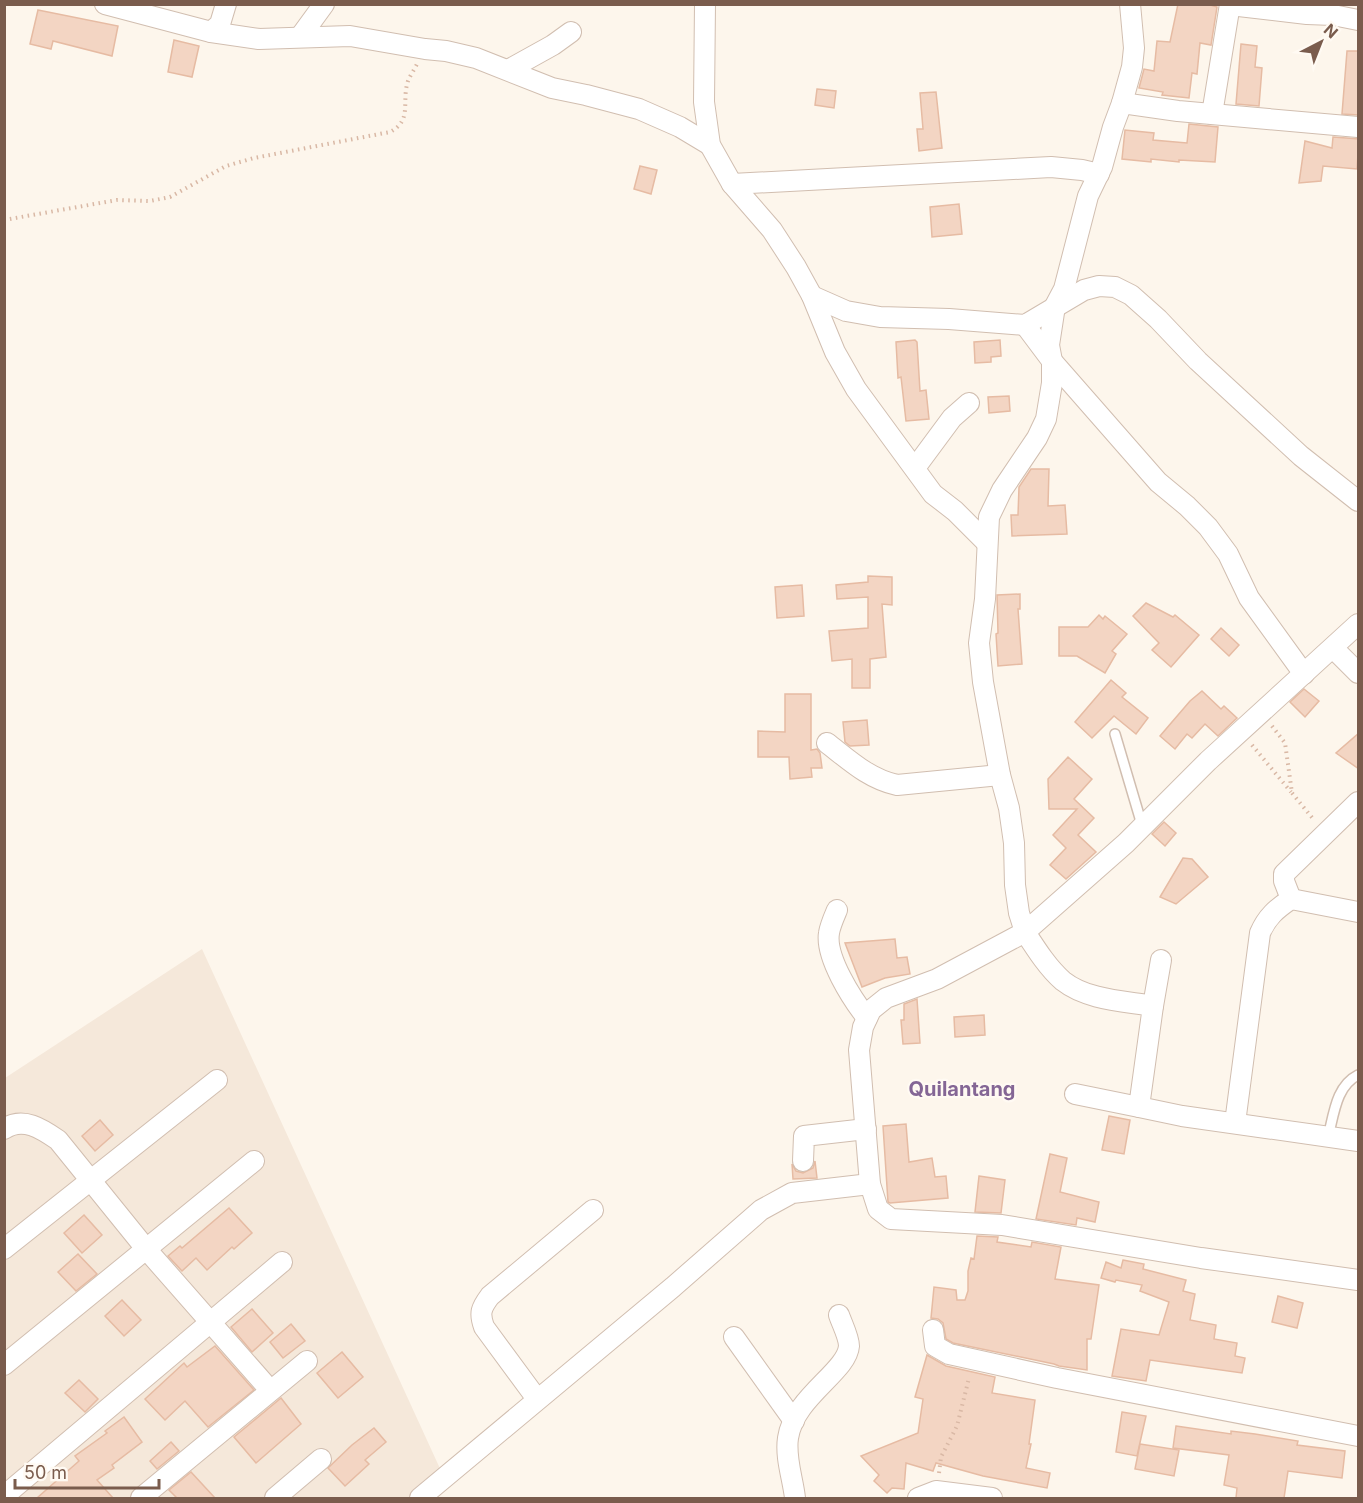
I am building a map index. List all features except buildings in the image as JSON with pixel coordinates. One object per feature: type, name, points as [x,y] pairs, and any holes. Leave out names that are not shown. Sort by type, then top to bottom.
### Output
[{"type":"street","points":[[105,4],[134,8],[211,32],[259,39],[350,36],[447,51],[476,58],[552,88],[639,109],[681,127],[710,145]]},
{"type":"street","points":[[211,32],[220,24],[226,4]]},
{"type":"street","points":[[300,37],[324,4]]},
{"type":"street","points":[[705,4],[704,102],[710,145],[732,184],[772,230],[812,296],[835,352],[856,389],[933,494],[956,511],[987,543]]},
{"type":"street","points":[[1130,4],[1134,48],[1132,67],[1107,154],[1088,196],[1064,289],[1054,306],[1049,345],[1052,383],[1046,419],[1037,438],[1002,490],[989,517],[985,599],[979,643],[983,682],[1000,775],[1009,808],[1014,843],[1016,894],[1025,933],[1064,982],[1092,996],[1154,1006]]},
{"type":"street","points":[[1212,114],[1230,5],[1307,14],[1334,10],[1359,20]]},
{"type":"street","points":[[508,70],[543,51],[571,32]]},
{"type":"street","points":[[1122,103],[1212,114],[1359,127]]},
{"type":"street","points":[[732,184],[1051,167],[1099,174]]},
{"type":"street","points":[[812,296],[846,312],[880,317],[949,319],[1025,325],[1084,290],[1100,286],[1115,287],[1131,295],[1301,456],[1359,501]]},
{"type":"street","points":[[1025,325],[1052,361],[1158,482],[1208,527],[1228,554],[1249,598],[1304,674]]},
{"type":"street","points":[[915,468],[952,418],[969,403]]},
{"type":"street","points":[[1359,624],[1241,731],[1126,843],[1025,933],[936,979],[886,998],[871,1010],[863,1027],[859,1050],[870,1184],[878,1209],[891,1219],[1002,1226],[1201,1258],[1359,1280]]},
{"type":"street","points":[[1334,649],[1359,672]]},
{"type":"street","points":[[827,743],[867,774],[880,781],[897,785],[1000,775]]},
{"type":"street","points":[[1291,899],[1284,881],[1284,874],[1359,802]]},
{"type":"street","points":[[1235,1123],[1260,933],[1266,920],[1276,909],[1291,899],[1359,912]]},
{"type":"street","points":[[837,910],[828,933],[833,964],[855,1003],[867,1018]]},
{"type":"street","points":[[1139,1107],[1161,960]]},
{"type":"street","points":[[4,1249],[217,1080]]},
{"type":"street","points":[[1075,1094],[1182,1116],[1359,1141]]},
{"type":"street","points":[[4,1129],[12,1124],[26,1124],[39,1127],[58,1140],[147,1250],[270,1390]]},
{"type":"street","points":[[803,1161],[804,1136],[866,1129]]},
{"type":"street","points":[[4,1365],[254,1161]]},
{"type":"street","points":[[420,1498],[674,1287],[761,1210],[792,1193],[870,1184]]},
{"type":"street","points":[[537,1399],[484,1327],[480,1316],[481,1308],[490,1296],[593,1210]]},
{"type":"street","points":[[4,1496],[282,1262]]},
{"type":"street","points":[[795,1498],[788,1460],[788,1438],[798,1411],[810,1395],[847,1357],[849,1344],[839,1315]]},
{"type":"street","points":[[933,1330],[933,1342],[939,1349],[949,1354],[1057,1378],[1359,1437]]},
{"type":"street","points":[[734,1337],[794,1421]]},
{"type":"street","points":[[141,1498],[307,1361]]},
{"type":"street","points":[[274,1498],[321,1459]]},
{"type":"street","points":[[918,1498],[936,1491],[992,1498]]},
{"type":"lane","points":[[1115,734],[1142,825]]},
{"type":"lane","points":[[1328,1137],[1339,1095],[1345,1084],[1359,1075]]},
{"type":"path","points":[[4,220],[117,200],[150,201],[170,197],[226,166],[254,158],[390,132],[403,122],[408,82],[425,49]]},
{"type":"path","points":[[1260,714],[1284,743],[1292,793]]},
{"type":"path","points":[[1241,731],[1325,835]]},
{"type":"path","points":[[936,1491],[941,1457],[957,1426],[966,1395],[972,1359]]},
{"type":"shaded area","points":[[202,949],[448,1486],[428,1498],[5,1498],[5,1078]]},
{"type":"district","name":"Quilantang","points":[[962,1089]]}]
